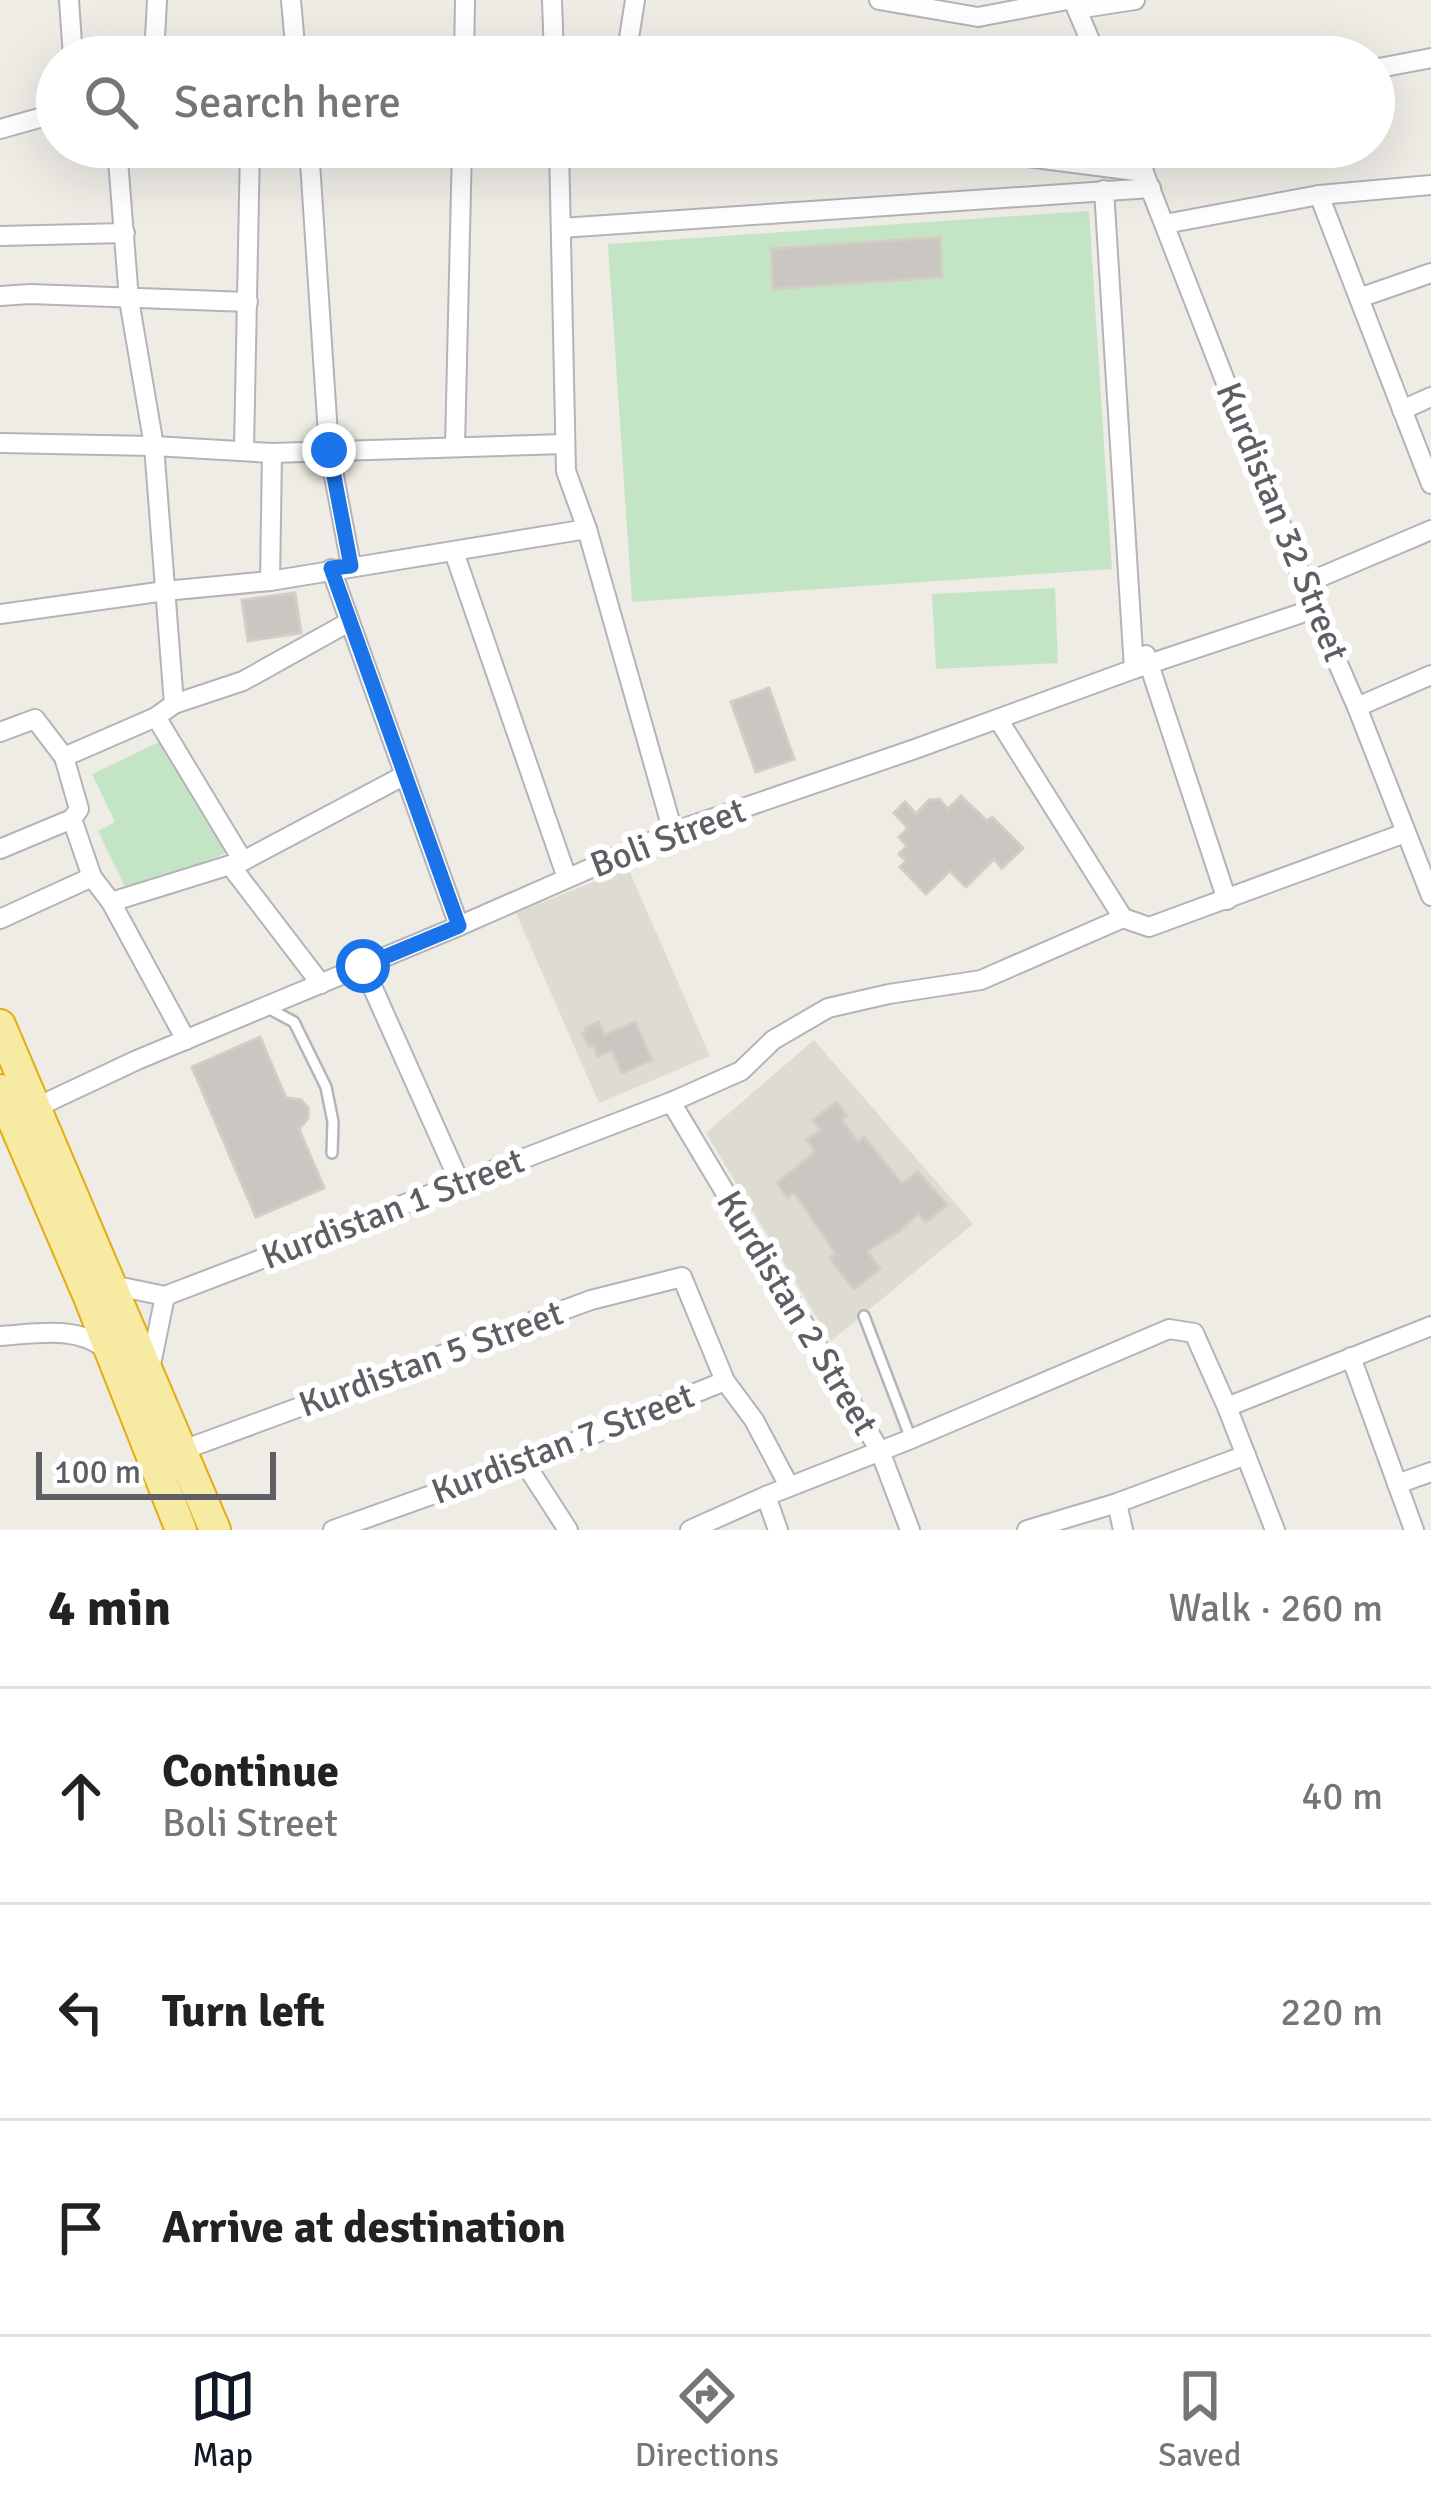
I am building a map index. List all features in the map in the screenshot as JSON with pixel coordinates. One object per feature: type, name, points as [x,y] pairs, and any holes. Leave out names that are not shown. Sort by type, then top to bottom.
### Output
[{"type":"highway","points":[[0,1025],[19,1100],[100,1291],[149,1374],[215,1530]]},
{"type":"highway","points":[[100,1291],[112,1355],[181,1530]]},
{"type":"street","points":[[69,0],[72,36]]},
{"type":"street","points":[[155,36],[157,0]]},
{"type":"street","points":[[291,0],[294,36]]},
{"type":"street","points":[[464,36],[465,0]]},
{"type":"street","points":[[552,0],[553,36]]},
{"type":"street","points":[[629,36],[635,0]]},
{"type":"street","points":[[879,0],[958,8],[978,17],[1072,3],[1135,0]]},
{"type":"street","points":[[1072,3],[1087,36]]},
{"type":"street","points":[[1395,66],[1431,58]]},
{"type":"street","points":[[0,129],[36,119]]},
{"type":"street","points":[[119,168],[129,299],[154,446],[174,704]]},
{"type":"street","points":[[244,449],[250,168]]},
{"type":"street","points":[[310,168],[329,450],[349,622],[459,926]]},
{"type":"street","points":[[455,446],[462,168]]},
{"type":"street","points":[[560,168],[566,471],[587,529],[673,832]]},
{"type":"street","points":[[1075,168],[1147,180]]},
{"type":"street","name":"Kurdistan 32 Street","points":[[1142,168],[1431,896]]},
{"type":"street","points":[[561,228],[1104,190],[1147,180]]},
{"type":"street","points":[[1165,224],[1319,195],[1431,185]]},
{"type":"street","points":[[1104,190],[1130,604],[1141,667],[1227,900]]},
{"type":"street","points":[[1319,195],[1431,484]]},
{"type":"street","points":[[0,236],[125,233]]},
{"type":"street","points":[[1359,298],[1431,273]]},
{"type":"street","points":[[0,296],[248,302]]},
{"type":"street","points":[[1402,410],[1431,397]]},
{"type":"street","points":[[0,443],[272,453],[564,444]]},
{"type":"street","points":[[270,580],[272,453]]},
{"type":"street","points":[[0,614],[270,580],[587,529]]},
{"type":"street","points":[[1304,584],[1431,530]]},
{"type":"street","points":[[454,552],[568,878]]},
{"type":"street","name":"Boli Street","points":[[19,1100],[187,1040],[673,832],[1314,609]]},
{"type":"street","points":[[64,757],[156,717],[174,704],[243,681],[349,622]]},
{"type":"street","points":[[1357,707],[1431,675]]},
{"type":"street","points":[[156,717],[236,863],[321,984]]},
{"type":"street","points":[[0,732],[35,719],[64,757],[79,809],[72,819],[0,849]]},
{"type":"street","points":[[998,719],[1123,918],[1149,927],[1405,833]]},
{"type":"street","points":[[111,902],[236,863],[405,775]]},
{"type":"street","points":[[72,819],[92,877],[111,902],[187,1040]]},
{"type":"street","points":[[0,919],[92,877]]},
{"type":"street","name":"Kurdistan 1 Street","points":[[165,1296],[671,1102],[741,1071],[773,1040],[827,1008],[980,980],[1123,918]]},
{"type":"street","points":[[363,966],[460,1183]]},
{"type":"street","name":"Kurdistan 2 Street","points":[[671,1102],[880,1451],[910,1530]]},
{"type":"street","name":"Kurdistan 5 Street","points":[[183,1450],[591,1300],[682,1277],[725,1381]]},
{"type":"street","points":[[38,1334],[76,1319],[100,1291],[165,1296],[149,1374]]},
{"type":"street","points":[[1227,1407],[1431,1326]]},
{"type":"street","points":[[690,1530],[1169,1329],[1194,1334],[1275,1530]]},
{"type":"street","points":[[0,1336],[70,1334],[89,1338],[112,1355]]},
{"type":"street","points":[[1351,1357],[1414,1530]]},
{"type":"street","points":[[725,1381],[754,1420],[790,1486]]},
{"type":"street","name":"Kurdistan 7 Street","points":[[333,1530],[524,1462],[725,1381]]},
{"type":"street","points":[[1027,1530],[1117,1503],[1246,1455]]},
{"type":"street","points":[[524,1462],[568,1530]]},
{"type":"street","points":[[1397,1484],[1431,1472]]},
{"type":"street","points":[[766,1496],[778,1530]]},
{"type":"street","points":[[1117,1503],[1124,1530]]},
{"type":"lane","points":[[266,1006],[294,1022],[326,1087],[333,1122],[332,1154]]},
{"type":"lane","points":[[864,1316],[911,1438]]},
{"type":"shaded area","points":[[628,868],[710,1056],[599,1103],[516,913]]},
{"type":"shaded area","points":[[814,1040],[973,1224],[831,1341],[706,1133]]},
{"type":"green space","points":[[1089,211],[1112,569],[632,602],[608,244]]},
{"type":"green space","points":[[1055,588],[1058,663],[936,669],[932,594]]},
{"type":"green space","points":[[172,736],[227,852],[130,897],[98,831],[115,822],[92,774]]},
{"type":"building","points":[[940,237],[942,277],[773,289],[771,249]]},
{"type":"building","points":[[295,593],[301,633],[248,641],[242,600]]},
{"type":"building","points":[[769,688],[794,759],[756,772],[731,702]]},
{"type":"building","points":[[961,796],[987,821],[992,817],[1023,848],[1002,868],[994,859],[966,887],[950,871],[926,894],[900,867],[906,861],[899,854],[907,846],[899,837],[908,828],[894,813],[905,802],[916,814],[929,800],[939,799],[948,809]]},
{"type":"building","points":[[599,1022],[604,1035],[635,1022],[652,1060],[622,1073],[612,1050],[598,1056],[583,1033]]},
{"type":"building","points":[[260,1037],[286,1098],[301,1100],[308,1108],[308,1118],[299,1129],[324,1188],[256,1217],[192,1067]]},
{"type":"building","points":[[836,1102],[847,1116],[841,1120],[858,1142],[864,1137],[902,1184],[918,1172],[947,1205],[926,1222],[918,1214],[867,1251],[880,1269],[854,1289],[830,1258],[836,1254],[794,1192],[787,1197],[777,1183],[815,1152],[807,1140],[821,1130],[813,1120]]},
{"type":"route","points":[[329,450],[351,566],[331,568],[459,926],[363,966]]}]
